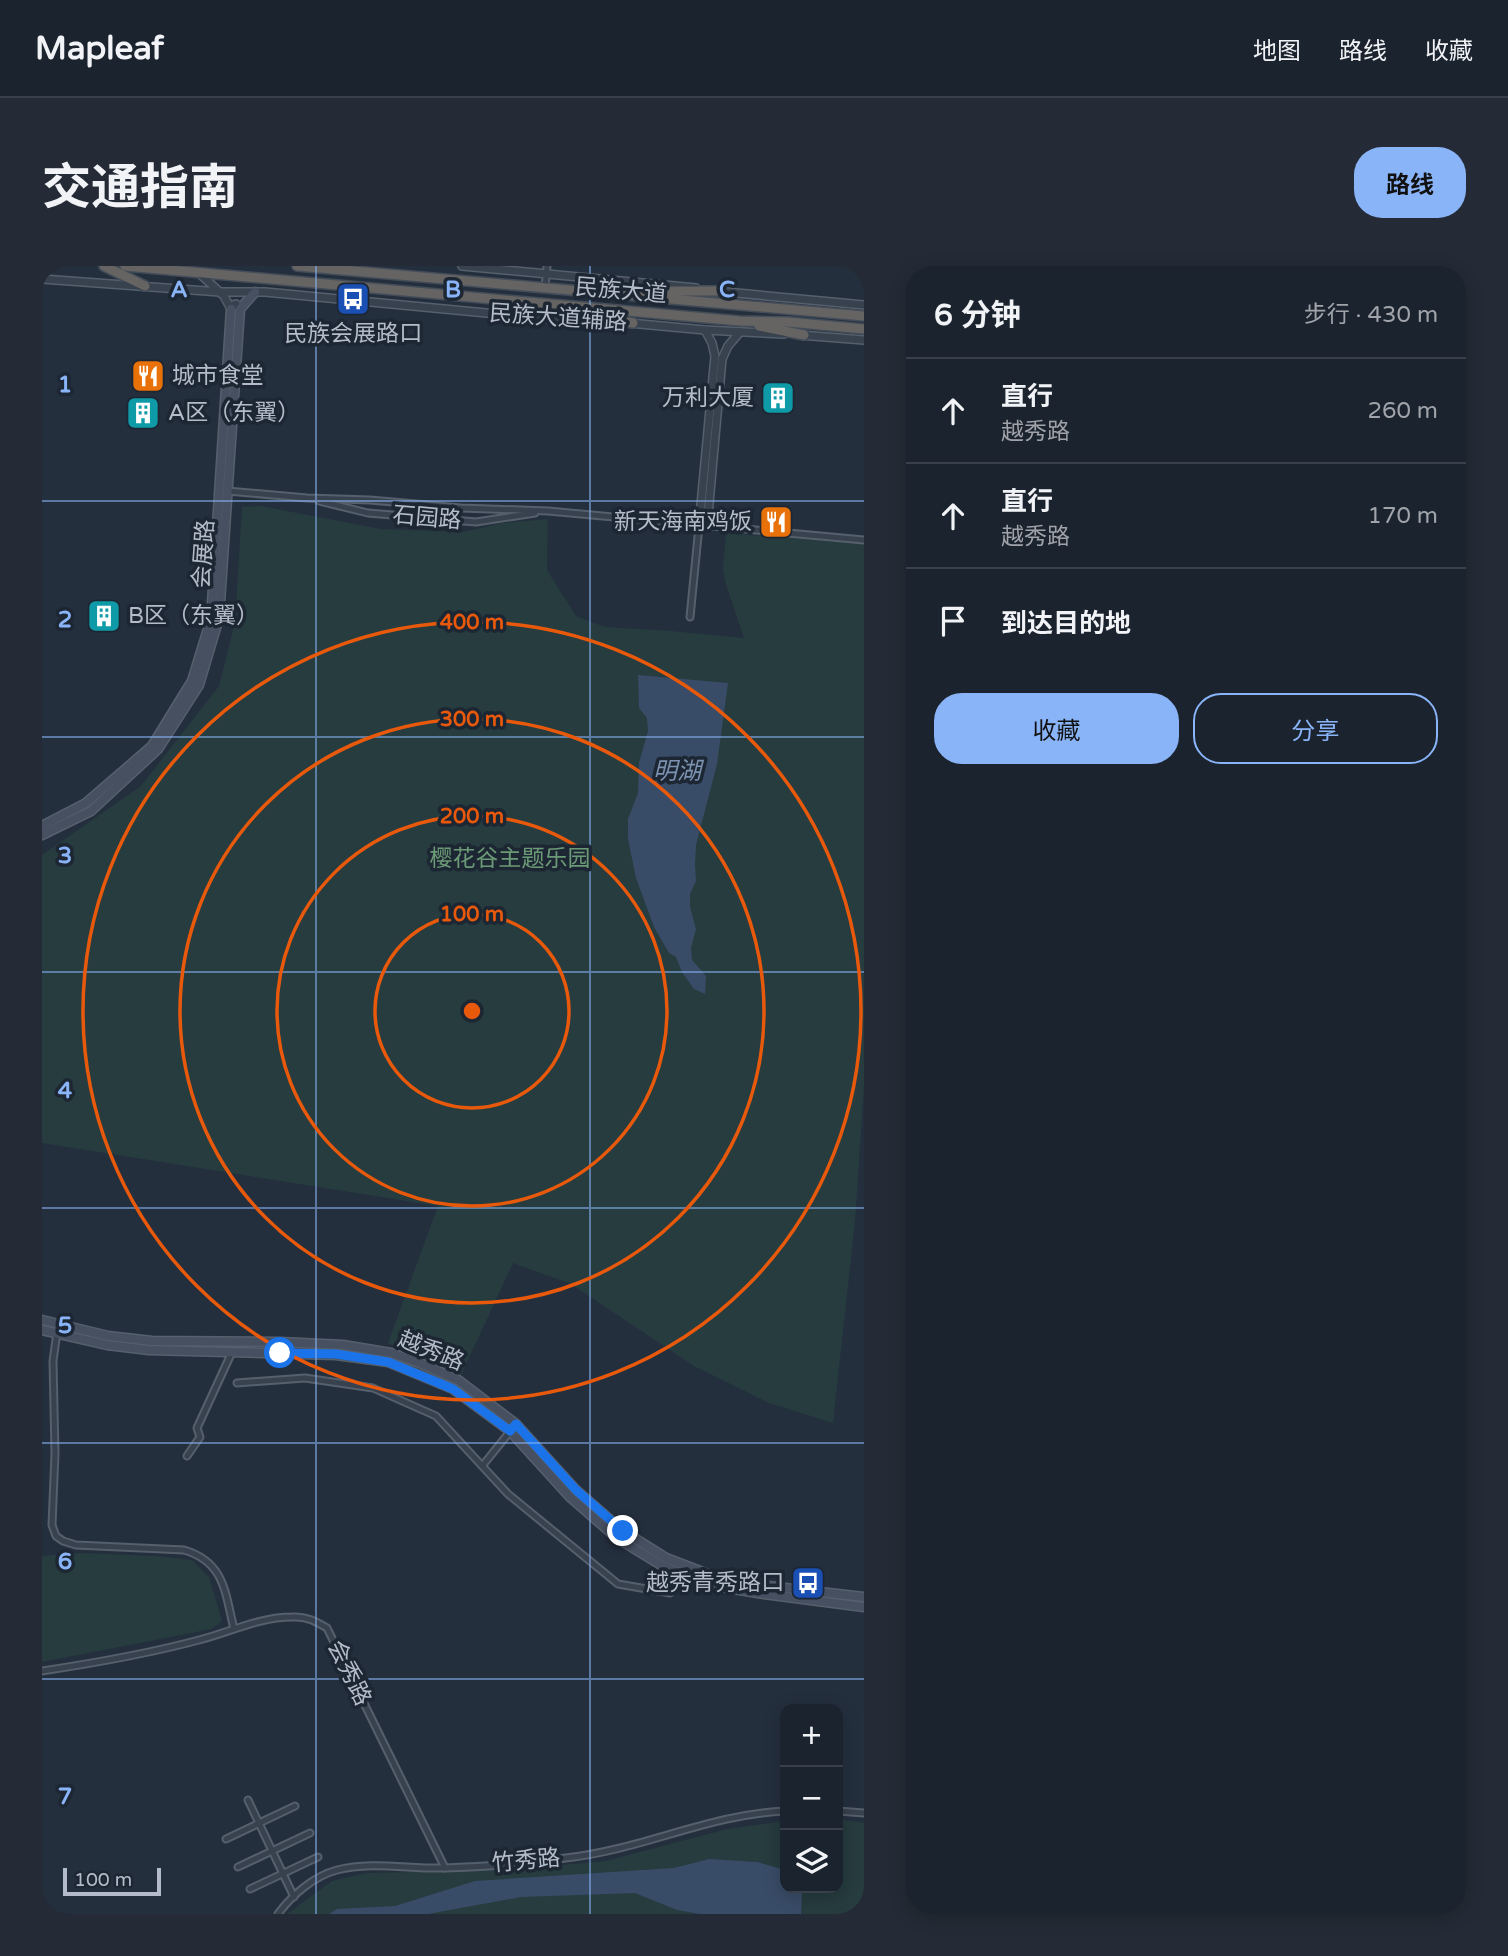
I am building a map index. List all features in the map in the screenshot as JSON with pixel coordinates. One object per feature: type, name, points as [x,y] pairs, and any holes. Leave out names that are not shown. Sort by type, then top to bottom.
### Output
[{"type":"highway","points":[[104,266],[145,286]]},
{"type":"highway","name":"民族大道","points":[[125,266],[497,300],[740,327],[788,322],[864,329]]},
{"type":"highway","name":"民族大道","points":[[297,266],[864,316]]},
{"type":"highway","points":[[568,290],[718,291]]},
{"type":"highway","points":[[497,300],[633,323]]},
{"type":"highway","points":[[740,327],[804,335]]},
{"type":"main road","points":[[236,309],[255,292]]},
{"type":"main road","name":"会展路","points":[[42,835],[91,811],[158,749],[199,685],[219,618],[236,309]]},
{"type":"main road","name":"会展路","points":[[42,826],[86,803],[152,746],[192,681],[211,619],[236,309]]},
{"type":"main road","name":"越秀路","points":[[42,1320],[58,1330],[107,1345],[139,1349],[336,1354],[388,1362],[453,1389],[513,1427],[570,1497],[617,1538],[661,1565],[709,1585],[864,1606]]},
{"type":"main road","name":"越秀路","points":[[42,1330],[152,1341],[343,1345],[391,1353],[458,1380],[513,1427],[576,1490],[623,1531],[666,1558],[713,1576],[768,1586],[864,1597]]},
{"type":"street","name":"民族大道辅路","points":[[463,266],[547,270],[718,291],[864,304]]},
{"type":"street","points":[[545,288],[547,270]]},
{"type":"street","points":[[199,273],[236,309]]},
{"type":"street","name":"民族大道辅路","points":[[42,279],[220,292],[255,292],[582,322],[633,323],[705,330],[740,327]]},
{"type":"street","points":[[255,292],[279,280]]},
{"type":"street","points":[[690,617],[722,359],[740,327]]},
{"type":"street","points":[[703,526],[715,356],[705,330]]},
{"type":"street","points":[[804,335],[864,340]]},
{"type":"street","name":"石园路","points":[[227,491],[548,512],[864,540]]},
{"type":"street","name":"石园路","points":[[307,498],[368,513],[476,522],[548,512]]},
{"type":"street","points":[[58,1330],[53,1361],[55,1454],[52,1525],[56,1536],[76,1545],[184,1550],[199,1554],[220,1576],[234,1629]]},
{"type":"street","points":[[187,1456],[200,1437],[197,1429],[232,1352]]},
{"type":"street","points":[[237,1383],[305,1378],[373,1388],[436,1416],[508,1494],[618,1584],[670,1593]]},
{"type":"street","points":[[483,1465],[513,1427]]},
{"type":"street","name":"会秀路","points":[[42,1671],[129,1658],[201,1640],[262,1620],[293,1616],[313,1619],[327,1628],[445,1868]]},
{"type":"street","points":[[248,1800],[294,1897]]},
{"type":"street","points":[[226,1839],[295,1806]]},
{"type":"street","name":"竹秀路","points":[[278,1914],[314,1880],[335,1871],[356,1867],[445,1868],[568,1858],[628,1846],[717,1820],[780,1811]]},
{"type":"street","points":[[843,1811],[864,1813]]},
{"type":"street","points":[[238,1867],[310,1833]]},
{"type":"street","points":[[250,1889],[318,1857]]},
{"type":"green space","name":"樱花谷主题乐园","points":[[261,506],[381,529],[463,532],[502,523],[548,519],[547,570],[576,616],[605,627],[744,638],[725,581],[723,568],[726,533],[864,544],[864,1086],[855,1221],[833,1423],[769,1403],[694,1366],[571,1284],[513,1263],[460,1377],[388,1343],[438,1206],[42,1143],[42,855],[141,786],[219,686],[235,622],[242,507]]},
{"type":"green space","points":[[80,1553],[192,1560],[209,1577],[222,1621],[212,1629],[42,1662],[42,1556]]},
{"type":"green space","points":[[843,1820],[864,1823],[864,1914],[287,1914],[332,1881],[366,1873],[506,1870],[606,1861],[727,1829],[780,1822],[780,1893],[843,1893]]},
{"type":"water","name":"明湖","points":[[638,675],[728,683],[717,764],[696,845],[696,881],[690,894],[690,907],[696,929],[691,948],[692,960],[706,976],[705,994],[694,989],[682,972],[676,957],[669,953],[654,927],[636,878],[628,839],[628,819],[638,793],[639,763],[648,731],[647,718],[639,708]]},
{"type":"water","points":[[709,1859],[757,1862],[780,1869],[780,1893],[802,1893],[801,1914],[700,1914],[677,1910],[635,1893],[521,1897],[428,1914],[329,1914],[337,1909],[395,1906],[475,1881],[674,1868]]},
{"type":"place","name":"民族会展路口","points":[[353,299]]},
{"type":"place","name":"城市食堂","points":[[148,376]]},
{"type":"place","name":"万利大厦","points":[[778,398]]},
{"type":"place","name":"A区（东翼）","points":[[143,413]]},
{"type":"place","name":"新天海南鸡饭","points":[[776,522]]},
{"type":"place","name":"B区（东翼）","points":[[104,616]]},
{"type":"place","name":"越秀青秀路口","points":[[808,1583]]},
{"type":"route","points":[[280,1353],[336,1354],[388,1362],[453,1389],[510,1431],[516,1424],[576,1490],[623,1531]]}]
